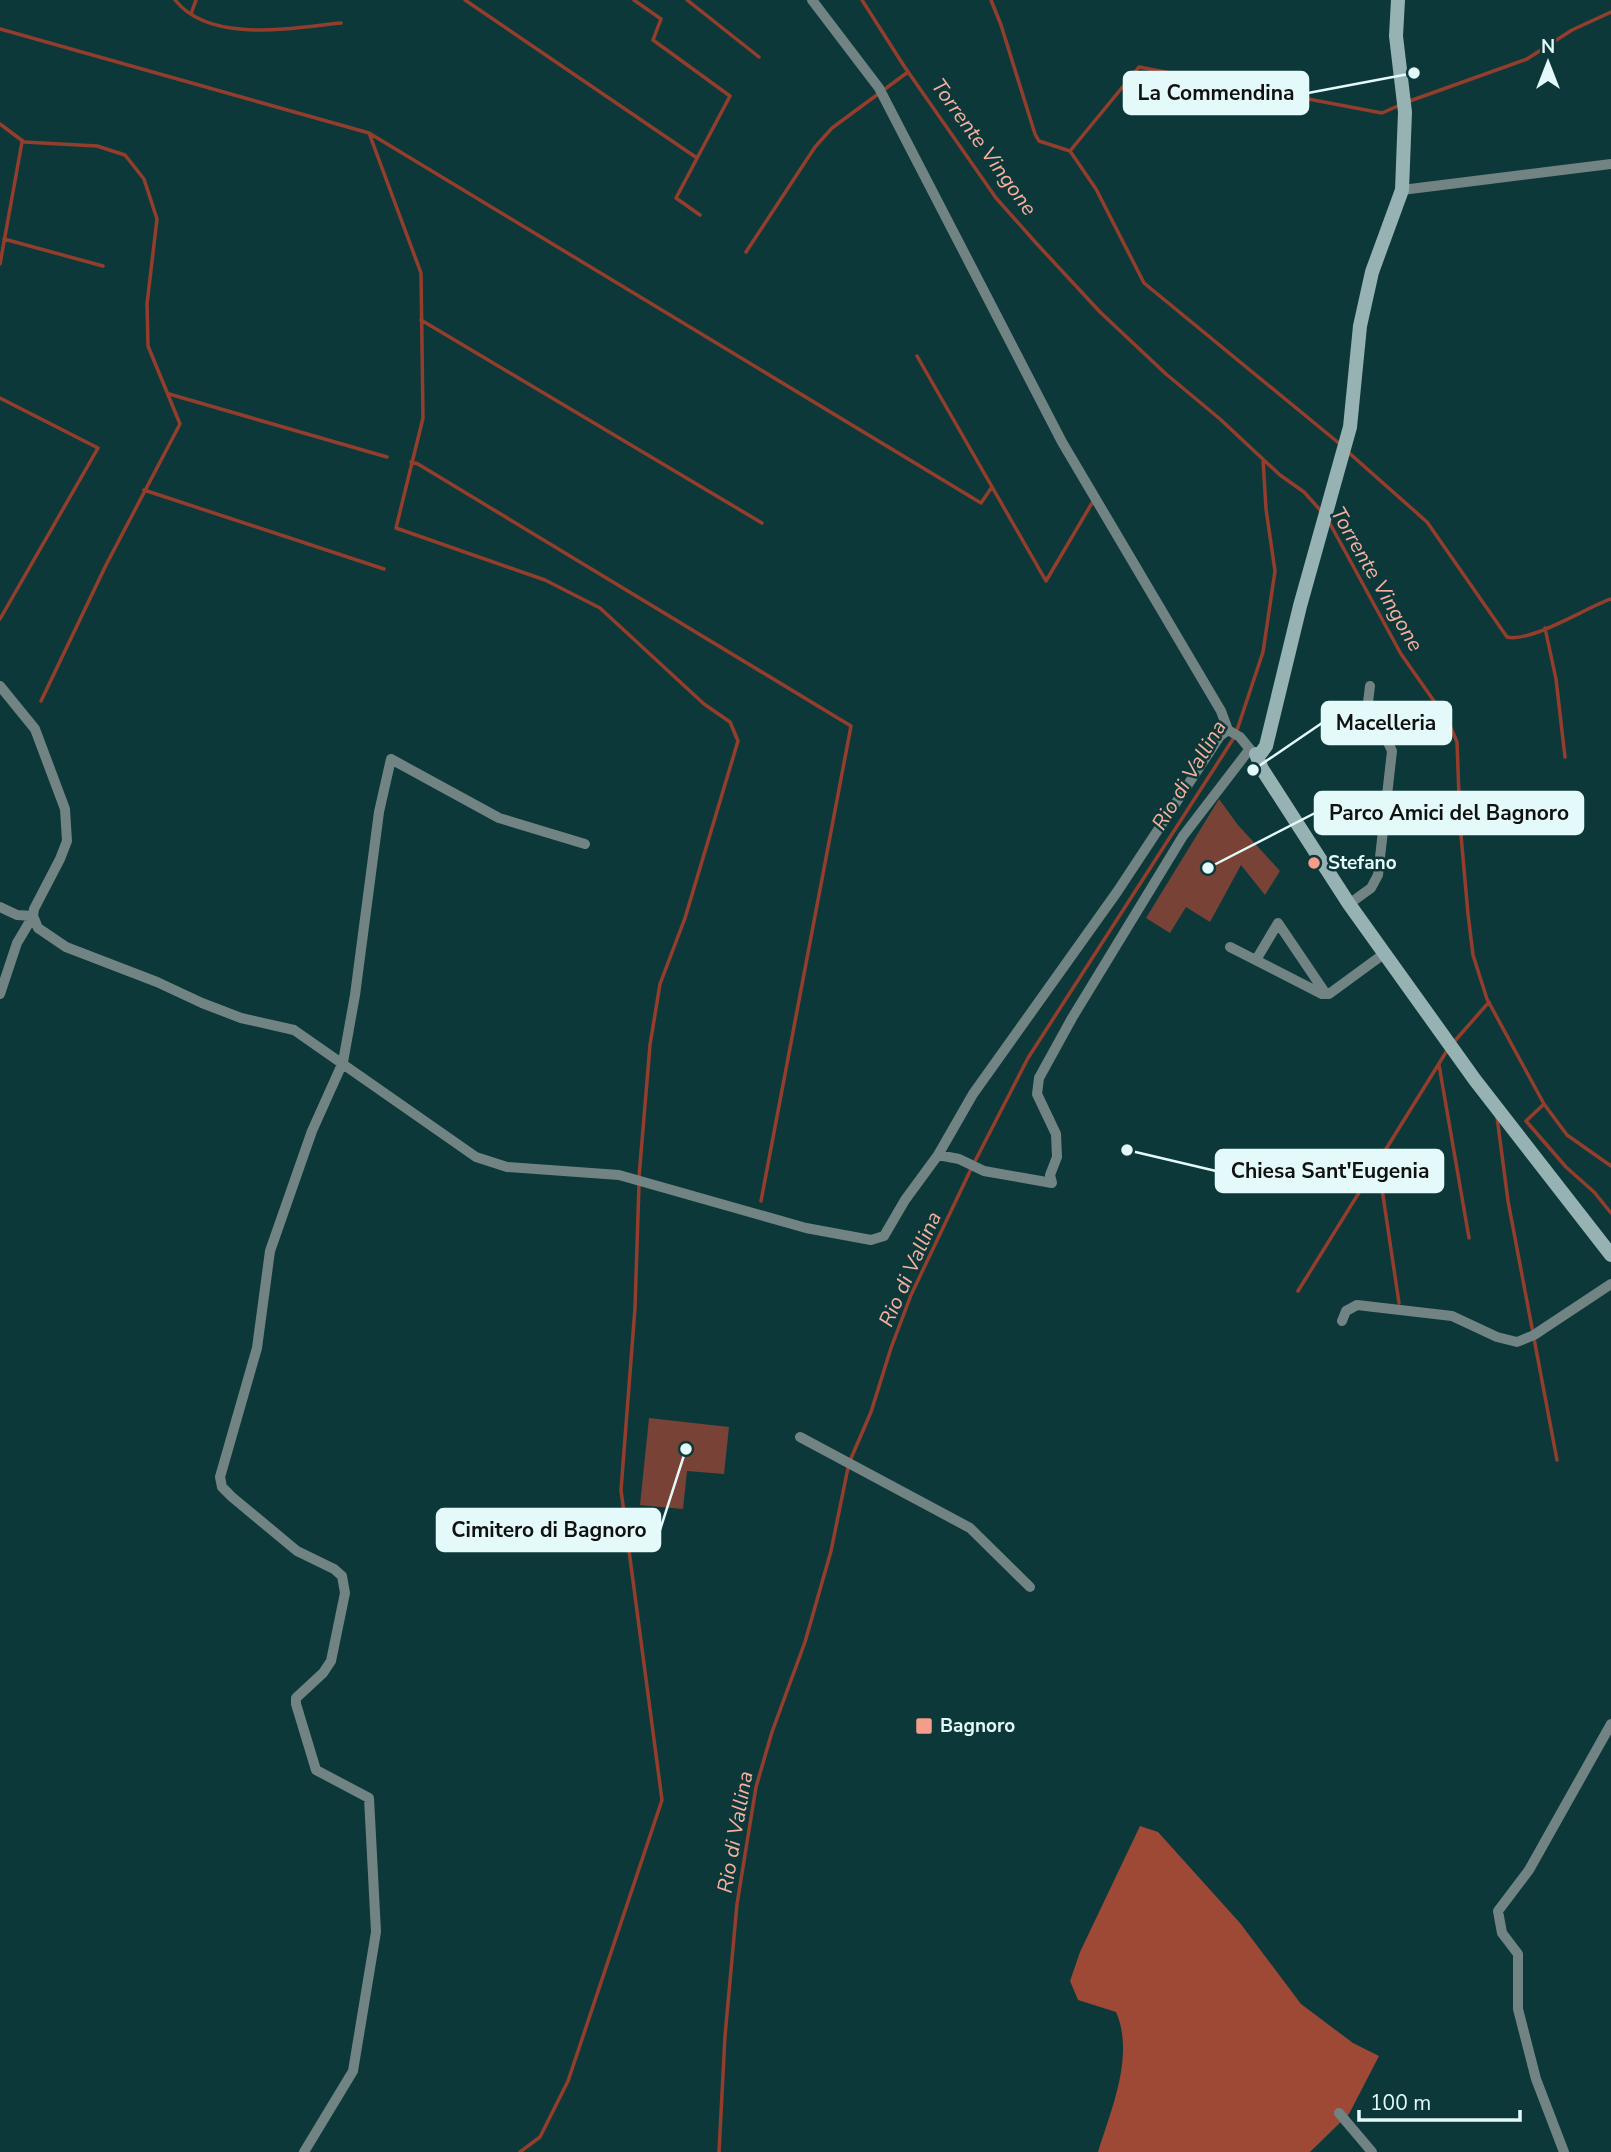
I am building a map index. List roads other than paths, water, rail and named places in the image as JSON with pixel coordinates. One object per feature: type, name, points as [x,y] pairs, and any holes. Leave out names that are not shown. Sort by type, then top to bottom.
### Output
[{"type":"street","points":[[812,0],[879,88],[1062,442],[1234,733],[1252,752],[1349,904],[1475,1080],[1611,1255]]},
{"type":"street","points":[[1252,752],[1261,753],[1266,746],[1300,606],[1350,427],[1360,326],[1369,286],[1402,190],[1405,112],[1396,36],[1398,0]]},
{"type":"street","points":[[1402,190],[1611,164]]},
{"type":"street","points":[[0,686],[35,729],[65,809],[68,828],[60,859],[17,943],[0,994]]},
{"type":"street","points":[[1349,904],[1371,888],[1378,875],[1392,751],[1387,738],[1366,719],[1370,686]]},
{"type":"street","points":[[33,916],[38,929],[66,947],[241,1018],[294,1030],[476,1157],[507,1167],[618,1175],[806,1228],[871,1240],[884,1236],[905,1200],[938,1156],[973,1094],[1117,892],[1220,736],[1234,733]]},
{"type":"street","points":[[938,1156],[960,1158],[974,1166],[1020,1179],[1052,1183],[1050,1175],[1057,1157],[1056,1134],[1037,1094],[1039,1078],[1072,1018],[1183,836],[1252,752]]},
{"type":"street","points":[[304,2152],[353,2071],[376,1932],[369,1798],[316,1770],[296,1704],[296,1698],[323,1673],[331,1661],[345,1593],[344,1583],[342,1576],[334,1569],[298,1551],[232,1497],[222,1487],[220,1477],[257,1348],[270,1251],[312,1131],[343,1062],[355,995],[379,812],[391,759],[499,818],[584,844]]},
{"type":"street","points":[[0,907],[17,915],[33,916]]},
{"type":"street","points":[[1256,960],[1278,923],[1326,994]]},
{"type":"street","points":[[1230,947],[1322,994],[1336,991],[1385,953]]},
{"type":"street","points":[[1342,1321],[1346,1311],[1357,1305],[1452,1316],[1517,1342],[1527,1339],[1611,1284]]},
{"type":"street","points":[[800,1437],[970,1528],[1030,1587]]},
{"type":"street","points":[[1564,2152],[1536,2079],[1518,2009],[1518,1954],[1503,1933],[1498,1911],[1529,1870],[1611,1724]]},
{"type":"street","points":[[1339,2113],[1372,2152]]},
{"type":"waterway","points":[[175,0],[190,14],[209,23],[230,28],[276,30],[341,23]]},
{"type":"waterway","points":[[191,14],[196,0]]},
{"type":"waterway","points":[[465,0],[697,158]]},
{"type":"waterway","points":[[634,0],[661,19],[653,40],[730,96],[676,198],[700,215]]},
{"type":"waterway","points":[[687,0],[759,57]]},
{"type":"waterway","name":"Torrente Vingone","points":[[862,0],[904,66],[996,198],[1037,244],[1100,312],[1280,475],[1304,492],[1321,511]]},
{"type":"waterway","points":[[991,0],[1035,134],[1039,141],[1070,151],[1096,189],[1144,283],[1340,444]]},
{"type":"waterway","points":[[1407,102],[1527,59],[1572,30],[1611,12]]},
{"type":"waterway","points":[[0,29],[369,133],[981,503],[992,487]]},
{"type":"waterway","points":[[1070,151],[1139,67],[1382,113],[1400,105]]},
{"type":"waterway","points":[[746,252],[815,147],[832,128],[908,72]]},
{"type":"waterway","points":[[0,124],[24,142],[97,146],[125,155],[144,179],[157,219],[147,304],[148,346],[180,424],[106,565],[41,701]]},
{"type":"waterway","points":[[369,133],[421,273],[423,418],[396,528],[545,580],[600,608],[704,704],[730,722],[738,741],[685,918],[660,984],[650,1045],[639,1177]]},
{"type":"waterway","points":[[0,264],[22,142]]},
{"type":"waterway","points":[[4,239],[103,266]]},
{"type":"waterway","points":[[421,320],[762,523]]},
{"type":"waterway","points":[[917,356],[1046,581],[1092,503]]},
{"type":"waterway","points":[[169,394],[387,457]]},
{"type":"waterway","points":[[0,398],[98,448],[0,619]]},
{"type":"waterway","points":[[1348,452],[1427,522],[1507,637],[1530,635],[1544,630],[1611,599]]},
{"type":"waterway","name":"Rio di Vallina","points":[[719,2152],[725,2036],[737,1904],[756,1787],[772,1732],[805,1642],[831,1551],[849,1463],[871,1412],[911,1295],[1028,1058],[1235,736],[1263,652],[1275,571],[1266,509],[1263,459]]},
{"type":"waterway","points":[[411,462],[851,726],[761,1201]]},
{"type":"waterway","points":[[144,490],[384,569]]},
{"type":"waterway","name":"Torrente Vingone","points":[[1328,520],[1401,654],[1448,721],[1457,742],[1460,824],[1468,914],[1473,955],[1487,999],[1544,1104],[1567,1135],[1611,1166]]},
{"type":"waterway","points":[[1545,628],[1556,679],[1565,757]]},
{"type":"waterway","points":[[1453,1043],[1489,1002]]},
{"type":"waterway","points":[[1298,1291],[1448,1049]]},
{"type":"waterway","points":[[1439,1065],[1469,1238]]},
{"type":"waterway","points":[[1544,1104],[1526,1121],[1611,1213]]},
{"type":"waterway","points":[[1497,1117],[1508,1201],[1557,1460]]},
{"type":"waterway","points":[[1378,1162],[1399,1303]]},
{"type":"waterway","points":[[520,2152],[540,2137],[568,2081],[662,1800],[621,1490],[635,1308],[639,1184]]},
{"type":"place","name":"La Commendina","points":[[1414,73]]},
{"type":"place","name":"Macelleria","points":[[1253,770]]},
{"type":"place","name":"Stefano","points":[[1314,863]]},
{"type":"place","name":"Parco Amici del Bagnoro","points":[[1208,868]]},
{"type":"place","name":"Chiesa Sant'Eugenia","points":[[1127,1150]]},
{"type":"place","name":"Cimitero di Bagnoro","points":[[686,1449]]},
{"type":"place","name":"Bagnoro","points":[[924,1726]]}]
